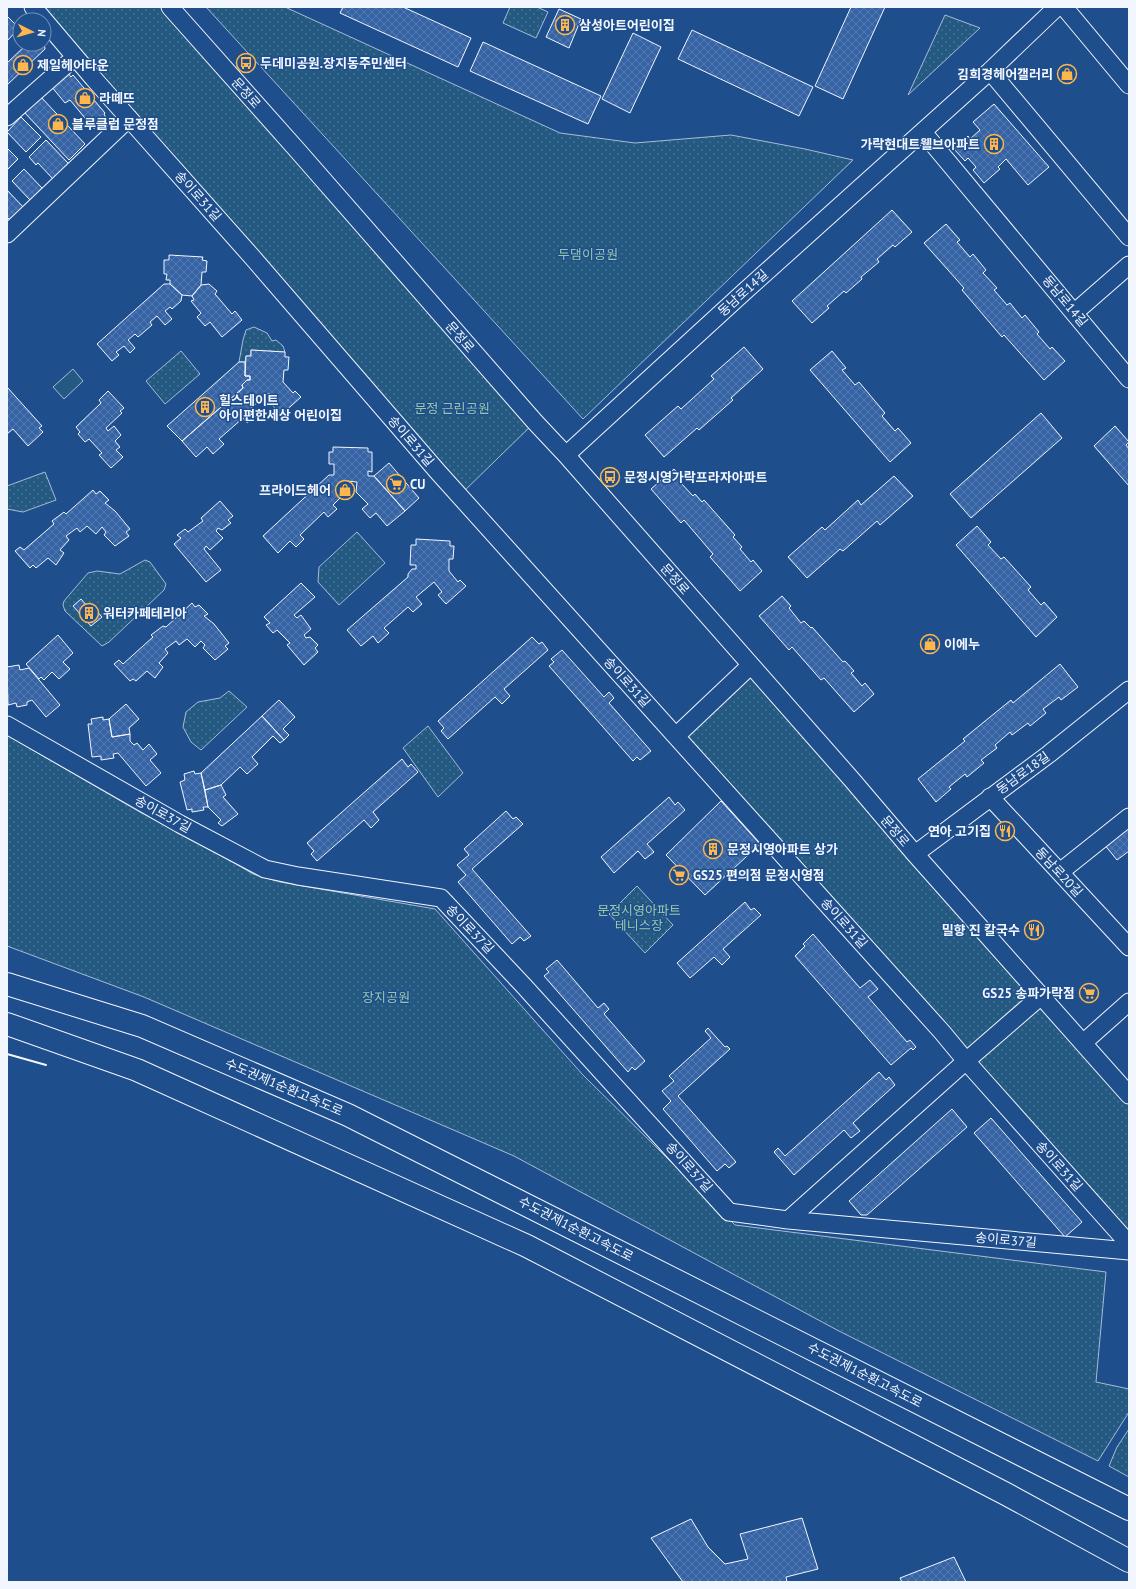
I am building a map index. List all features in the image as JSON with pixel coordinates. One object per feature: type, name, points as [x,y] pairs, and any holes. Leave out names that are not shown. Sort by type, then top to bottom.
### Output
[{"type":"highway","name":"수도권제1순환고속도로","points":[[7,984],[142,1026],[348,1115],[1129,1509]]},
{"type":"highway","points":[[7,1024],[137,1070],[527,1246],[1006,1494],[1129,1560]]},
{"type":"highway","points":[[1006,1494],[1129,1554]]},
{"type":"street","name":"송이로31길","points":[[33,7],[128,118],[253,258],[438,472],[937,1026],[966,1061],[1129,1244]]},
{"type":"street","name":"문정로","points":[[170,7],[303,156],[535,422],[566,455],[853,781],[915,854],[1129,1095]]},
{"type":"street","name":"동남로14길","points":[[566,455],[744,292],[990,71],[1057,7]]},
{"type":"street","points":[[1064,7],[1129,85]]},
{"type":"street","points":[[7,117],[75,57]]},
{"type":"street","points":[[990,71],[1129,237]]},
{"type":"street","points":[[7,234],[128,118]]},
{"type":"street","name":"동남로14길","points":[[923,132],[1129,379]]},
{"type":"street","points":[[1074,313],[1129,265]]},
{"type":"street","points":[[676,736],[751,665]]},
{"type":"street","name":"동남로18길","points":[[915,854],[1049,754],[1129,690]]},
{"type":"street","name":"송이로37길","points":[[7,724],[180,824],[265,869],[298,876],[441,898],[523,985],[729,1212],[788,1220],[1129,1251]]},
{"type":"street","name":"동남로20길","points":[[990,797],[1129,947]]},
{"type":"street","points":[[1060,872],[1129,817]]},
{"type":"street","points":[[788,1220],[1041,996]]},
{"type":"street","points":[[1083,1043],[1129,1002]]},
{"type":"green space","name":"문정 근린공원","points":[[33,7],[170,7],[535,422],[459,496],[52,29],[52,12],[37,12]]},
{"type":"green space","name":"두댐이공원","points":[[206,7],[285,7],[560,133],[635,143],[731,135],[853,160],[583,419]]},
{"type":"green space","points":[[510,7],[537,7],[548,12],[536,38],[503,23]]},
{"type":"green space","points":[[945,15],[980,28],[908,95]]},
{"type":"green space","points":[[254,327],[267,333],[272,341],[276,340],[283,346],[285,352],[251,350],[251,356],[246,356],[245,362],[239,362],[246,330]]},
{"type":"green space","points":[[181,351],[200,374],[165,404],[146,381]]},
{"type":"green space","points":[[73,369],[83,381],[64,399],[53,387]]},
{"type":"green space","points":[[45,472],[56,500],[23,512],[7,509],[7,486]]},
{"type":"green space","points":[[357,532],[385,563],[339,605],[318,582],[319,567]]},
{"type":"green space","points":[[145,560],[150,562],[166,584],[164,590],[109,642],[102,646],[65,611],[63,605],[64,601],[88,573],[97,571],[120,574]]},
{"type":"green space","points":[[749,674],[1129,1103],[1129,1237],[682,737]]},
{"type":"green space","points":[[229,691],[247,707],[201,750],[191,742],[183,727],[186,712],[198,702],[220,698]]},
{"type":"green space","points":[[428,726],[463,773],[438,797],[403,748]]},
{"type":"green space","name":"장지공원","points":[[7,735],[138,811],[253,874],[280,882],[435,909],[583,1075],[735,1225],[1106,1272],[1096,1382],[1129,1389],[1129,1412],[1098,1461],[837,1330],[514,1156],[144,997],[7,946]]},
{"type":"green space","name":"문정시영아파트 테니스장","points":[[637,886],[673,925],[645,953],[609,914]]},
{"type":"green space","points":[[1129,1429],[1129,1477],[1109,1466],[1117,1447]]},
{"type":"building","points":[[343,7],[403,7],[471,38],[458,67],[340,13]]},
{"type":"building","points":[[851,7],[885,7],[843,99],[815,86]]},
{"type":"building","name":"삼성아트어린이집","points":[[559,9],[581,19],[569,48],[546,37]]},
{"type":"building","points":[[7,16],[12,21],[12,36],[7,41]]},
{"type":"building","points":[[692,30],[813,87],[799,116],[678,59]]},
{"type":"building","points":[[633,33],[661,47],[630,113],[602,99]]},
{"type":"building","points":[[483,42],[601,96],[588,124],[470,71]]},
{"type":"building","points":[[19,52],[42,52],[7,85],[7,63]]},
{"type":"building","points":[[67,72],[71,77],[73,75],[105,113],[106,118],[94,129],[70,100],[65,103],[51,86]]},
{"type":"building","points":[[40,96],[85,144],[69,160],[24,112]]},
{"type":"building","name":"가락현대트웰브아파트","points":[[994,104],[1049,167],[1028,185],[1006,159],[998,167],[1000,169],[984,183],[973,170],[976,167],[968,158],[965,161],[954,149],[968,136],[970,139],[980,130],[973,122]]},
{"type":"building","points":[[21,117],[41,137],[26,152],[7,132]]},
{"type":"building","points":[[46,140],[69,164],[53,179],[38,163],[36,165],[29,157]]},
{"type":"building","points":[[7,148],[18,159],[7,170]]},
{"type":"building","points":[[24,169],[42,188],[30,200],[12,181]]},
{"type":"building","points":[[7,190],[25,209],[12,222],[7,217]]},
{"type":"building","points":[[892,210],[912,232],[895,247],[893,245],[877,259],[879,262],[861,277],[862,279],[846,293],[844,291],[827,306],[829,308],[812,323],[792,301]]},
{"type":"building","points":[[946,224],[960,240],[957,242],[970,257],[973,254],[986,270],[983,273],[997,288],[994,290],[1007,305],[1010,303],[1022,318],[1025,315],[1039,332],[1037,334],[1050,349],[1052,347],[1065,361],[1044,380],[1004,335],[1002,337],[962,290],[964,288],[924,243]]},
{"type":"building","points":[[169,255],[203,257],[202,260],[207,261],[206,272],[202,272],[201,285],[192,296],[182,295],[170,284],[170,280],[166,280],[167,274],[164,274],[164,260],[169,260]]},
{"type":"building","points":[[164,284],[170,284],[182,295],[181,301],[172,309],[170,307],[165,311],[172,319],[165,325],[157,316],[150,322],[152,325],[138,337],[135,334],[128,340],[135,348],[130,353],[124,346],[116,352],[119,355],[112,361],[97,344]]},
{"type":"building","points":[[209,284],[217,291],[215,294],[232,314],[235,311],[242,320],[222,337],[210,322],[205,326],[197,317],[201,313],[191,301],[194,300],[192,296],[201,285]]},
{"type":"building","points":[[744,347],[763,369],[731,398],[733,400],[699,430],[697,428],[664,457],[645,435],[678,406],[681,409],[714,379],[711,376]]},
{"type":"building","points":[[251,350],[285,352],[285,357],[289,357],[288,370],[284,370],[283,382],[293,393],[295,391],[301,397],[281,415],[273,406],[277,403],[269,393],[251,408],[257,415],[247,423],[243,418],[219,439],[224,444],[213,454],[207,447],[196,457],[182,441],[243,388],[242,385],[247,380],[250,380],[250,376],[245,376],[246,356],[251,356]]},
{"type":"building","points":[[832,351],[846,368],[842,370],[855,385],[859,382],[885,413],[882,416],[895,431],[898,428],[911,443],[890,462],[810,370]]},
{"type":"building","name":"힐스테이트 아이편한세상 어린이집","points":[[239,362],[245,362],[245,376],[250,376],[250,380],[247,380],[242,385],[243,388],[182,441],[167,426]]},
{"type":"building","points":[[7,387],[42,426],[39,428],[43,432],[28,446],[13,429],[7,434]]},
{"type":"building","points":[[108,391],[124,408],[120,411],[122,413],[106,428],[108,431],[114,426],[121,435],[115,441],[120,447],[116,450],[123,457],[111,468],[99,455],[102,453],[89,439],[85,442],[78,434],[80,432],[76,427],[101,403],[99,400]]},
{"type":"building","points":[[1041,413],[1062,438],[971,518],[950,494]]},
{"type":"building","points":[[1115,426],[1129,442],[1126,445],[1129,449],[1129,486],[1094,446]]},
{"type":"building","points":[[333,447],[368,448],[368,452],[372,452],[372,472],[368,471],[368,476],[374,476],[405,511],[387,526],[376,513],[370,518],[362,509],[368,504],[356,492],[357,482],[347,481],[347,488],[343,487],[343,491],[345,493],[333,505],[337,509],[328,517],[324,512],[300,535],[304,539],[296,547],[290,541],[278,553],[263,536],[329,475],[334,475],[334,464],[329,464],[329,452],[333,452]]},
{"type":"building","points":[[389,463],[419,498],[405,511],[374,476]]},
{"type":"building","points":[[674,469],[683,480],[680,482],[693,496],[695,494],[702,502],[704,500],[735,535],[733,537],[742,547],[740,549],[751,562],[753,560],[762,571],[740,591],[710,557],[713,554],[684,520],[681,523],[651,489]]},
{"type":"building","points":[[894,476],[913,496],[880,525],[877,521],[843,551],[840,549],[807,578],[788,557],[822,527],[825,530],[858,500],[861,505]]},
{"type":"building","points":[[93,490],[96,494],[100,491],[109,500],[105,503],[115,511],[130,529],[126,532],[129,536],[115,546],[104,535],[106,532],[102,527],[96,534],[87,526],[80,532],[77,528],[66,536],[69,540],[60,550],[64,553],[56,565],[48,558],[36,568],[33,565],[30,568],[15,551],[20,547],[24,550],[54,524],[52,521],[64,512],[66,514]]},
{"type":"building","points":[[220,501],[233,516],[228,520],[231,523],[222,530],[218,528],[216,531],[223,538],[210,550],[206,546],[204,549],[221,570],[206,582],[174,544],[181,538],[177,535],[185,529],[188,532],[203,521],[201,518]]},
{"type":"building","points":[[977,526],[991,542],[988,545],[1001,559],[1004,557],[1031,587],[1028,590],[1041,605],[1044,602],[1057,617],[1036,637],[956,545]]},
{"type":"building","points":[[416,539],[450,541],[450,546],[454,546],[453,559],[449,559],[449,571],[458,582],[460,580],[466,586],[446,604],[438,595],[442,592],[434,582],[416,597],[422,604],[413,612],[408,607],[384,628],[389,633],[378,643],[373,636],[361,646],[347,630],[408,577],[408,574],[412,569],[416,569],[416,565],[410,565],[411,545],[416,545]]},
{"type":"building","points":[[301,583],[315,597],[294,615],[297,618],[301,615],[311,629],[304,635],[306,638],[310,637],[318,645],[315,648],[318,652],[304,665],[287,645],[290,643],[277,630],[273,633],[266,625],[270,623],[264,617]]},
{"type":"building","points":[[782,596],[791,606],[789,608],[801,623],[804,621],[811,628],[812,627],[843,662],[845,661],[854,671],[851,673],[862,686],[865,683],[874,694],[854,712],[824,678],[821,680],[792,647],[789,650],[759,616]]},
{"type":"building","name":"워터카페테리아","points":[[81,599],[89,608],[92,606],[102,617],[91,626],[73,606]]},
{"type":"building","points":[[192,603],[195,607],[199,605],[208,614],[204,616],[214,624],[229,643],[225,646],[228,649],[215,660],[203,648],[205,645],[201,641],[195,647],[187,639],[179,645],[176,641],[165,649],[168,653],[159,663],[163,667],[155,678],[147,671],[136,681],[133,679],[130,681],[114,664],[119,660],[123,664],[153,637],[151,635],[163,626],[166,627]]},
{"type":"building","points":[[58,635],[73,653],[63,662],[70,669],[59,679],[52,672],[44,680],[41,677],[39,679],[26,664]]},
{"type":"building","points":[[532,637],[539,644],[542,642],[548,650],[504,689],[510,696],[502,704],[495,697],[448,739],[441,731],[444,728],[438,721]]},
{"type":"building","points":[[562,650],[604,697],[609,692],[614,698],[609,703],[651,751],[640,760],[637,757],[633,761],[549,666],[554,662],[551,659]]},
{"type":"building","points":[[1060,664],[1078,687],[1061,700],[1059,697],[1043,709],[1046,713],[1030,726],[1028,723],[1012,735],[1010,732],[995,745],[997,748],[981,760],[984,763],[967,777],[965,774],[949,787],[951,789],[936,802],[918,779],[965,741],[963,739],[1011,700],[1013,703]]},
{"type":"building","points":[[19,665],[20,670],[29,668],[60,705],[46,717],[32,700],[27,702],[27,705],[17,707],[16,703],[8,705],[7,667]]},
{"type":"building","points":[[279,700],[295,717],[283,729],[289,735],[284,740],[262,716]]},
{"type":"building","points":[[126,704],[139,719],[129,728],[130,734],[112,737],[109,719]]},
{"type":"building","points":[[262,716],[284,740],[280,743],[273,736],[252,757],[258,764],[247,774],[240,767],[221,785],[205,790],[201,773]]},
{"type":"building","points":[[103,717],[103,720],[109,719],[112,737],[130,734],[130,741],[134,745],[137,743],[143,750],[149,744],[157,754],[150,760],[161,773],[146,786],[118,753],[113,754],[114,758],[101,760],[101,756],[92,757],[88,724],[92,724],[91,719]]},
{"type":"building","points":[[402,759],[408,767],[411,764],[418,772],[373,812],[379,820],[371,828],[364,820],[317,861],[311,854],[314,851],[307,843]]},
{"type":"building","points":[[194,771],[195,774],[201,773],[208,807],[203,807],[204,810],[192,812],[192,809],[187,810],[180,782],[185,780],[184,774]]},
{"type":"building","points":[[221,785],[226,795],[223,797],[238,814],[222,826],[218,823],[221,820],[208,807],[205,790]]},
{"type":"building","points":[[669,797],[675,805],[678,802],[685,810],[647,844],[654,852],[645,859],[638,851],[614,873],[601,857]]},
{"type":"building","name":"문정시영아파트 상가","points":[[721,801],[760,844],[705,895],[666,855]]},
{"type":"building","points":[[506,811],[513,819],[516,817],[523,824],[472,869],[531,936],[524,941],[520,937],[512,944],[458,882],[466,875],[457,865],[469,855],[464,849]]},
{"type":"building","points":[[1129,825],[1129,851],[1117,860],[1104,844]]},
{"type":"building","points":[[745,902],[751,910],[754,908],[761,915],[723,949],[730,957],[722,965],[714,957],[690,978],[677,963]]},
{"type":"building","points":[[813,934],[860,988],[870,980],[878,989],[868,997],[907,1042],[910,1040],[916,1047],[913,1050],[911,1048],[891,1065],[795,956],[805,946],[803,944]]},
{"type":"building","points":[[557,960],[598,1008],[604,1003],[609,1009],[604,1014],[645,1061],[635,1070],[632,1067],[628,1072],[544,976],[549,972],[546,969]]},
{"type":"building","points":[[708,1028],[725,1047],[727,1046],[730,1049],[678,1096],[736,1162],[729,1168],[725,1164],[717,1171],[663,1109],[671,1101],[662,1091],[674,1081],[669,1076],[711,1038],[705,1031]]},
{"type":"building","points":[[879,1072],[886,1080],[889,1077],[895,1085],[853,1123],[860,1131],[851,1138],[844,1130],[794,1175],[774,1152],[778,1148],[785,1156]]},
{"type":"building","points":[[952,1109],[967,1127],[867,1215],[861,1215],[849,1201]]},
{"type":"building","points":[[991,1118],[1082,1222],[1065,1237],[974,1133]]},
{"type":"building","points":[[802,1518],[818,1569],[786,1577],[787,1582],[683,1582],[651,1538],[691,1519],[708,1547],[725,1564],[748,1559],[740,1534]]},
{"type":"building","points":[[954,1557],[966,1582],[902,1582],[900,1578]]},
{"type":"wall","points":[[7,1054],[46,1065]]},
{"type":"place","name":"삼성아트어린이집","points":[[565,25]]},
{"type":"place","name":"두데미공원.장지동주민센터","points":[[246,63]]},
{"type":"place","name":"제일헤어타운","points":[[23,65]]},
{"type":"place","name":"김희경헤어갤러리","points":[[1067,74]]},
{"type":"place","name":"라떼뜨","points":[[85,98]]},
{"type":"place","name":"블루클럽 문정점","points":[[58,124]]},
{"type":"place","name":"가락현대트웰브아파트","points":[[994,144]]},
{"type":"place","name":"힐스테이트 아이편한세상 어린이집","points":[[205,407]]},
{"type":"place","name":"문정시영가락프라자아파트","points":[[610,477]]},
{"type":"place","name":"CU","points":[[396,484]]},
{"type":"place","name":"프라이드헤어","points":[[345,490]]},
{"type":"place","name":"워터카페테리아","points":[[89,613]]},
{"type":"place","name":"이에누","points":[[930,644]]},
{"type":"place","name":"연아 고기집","points":[[1005,831]]},
{"type":"place","name":"문정시영아파트 상가","points":[[713,849]]},
{"type":"place","name":"GS25 편의점 문정시영점","points":[[679,875]]},
{"type":"place","name":"밀향 진 칼국수","points":[[1034,930]]},
{"type":"place","name":"GS25 송파가락점","points":[[1089,993]]}]
